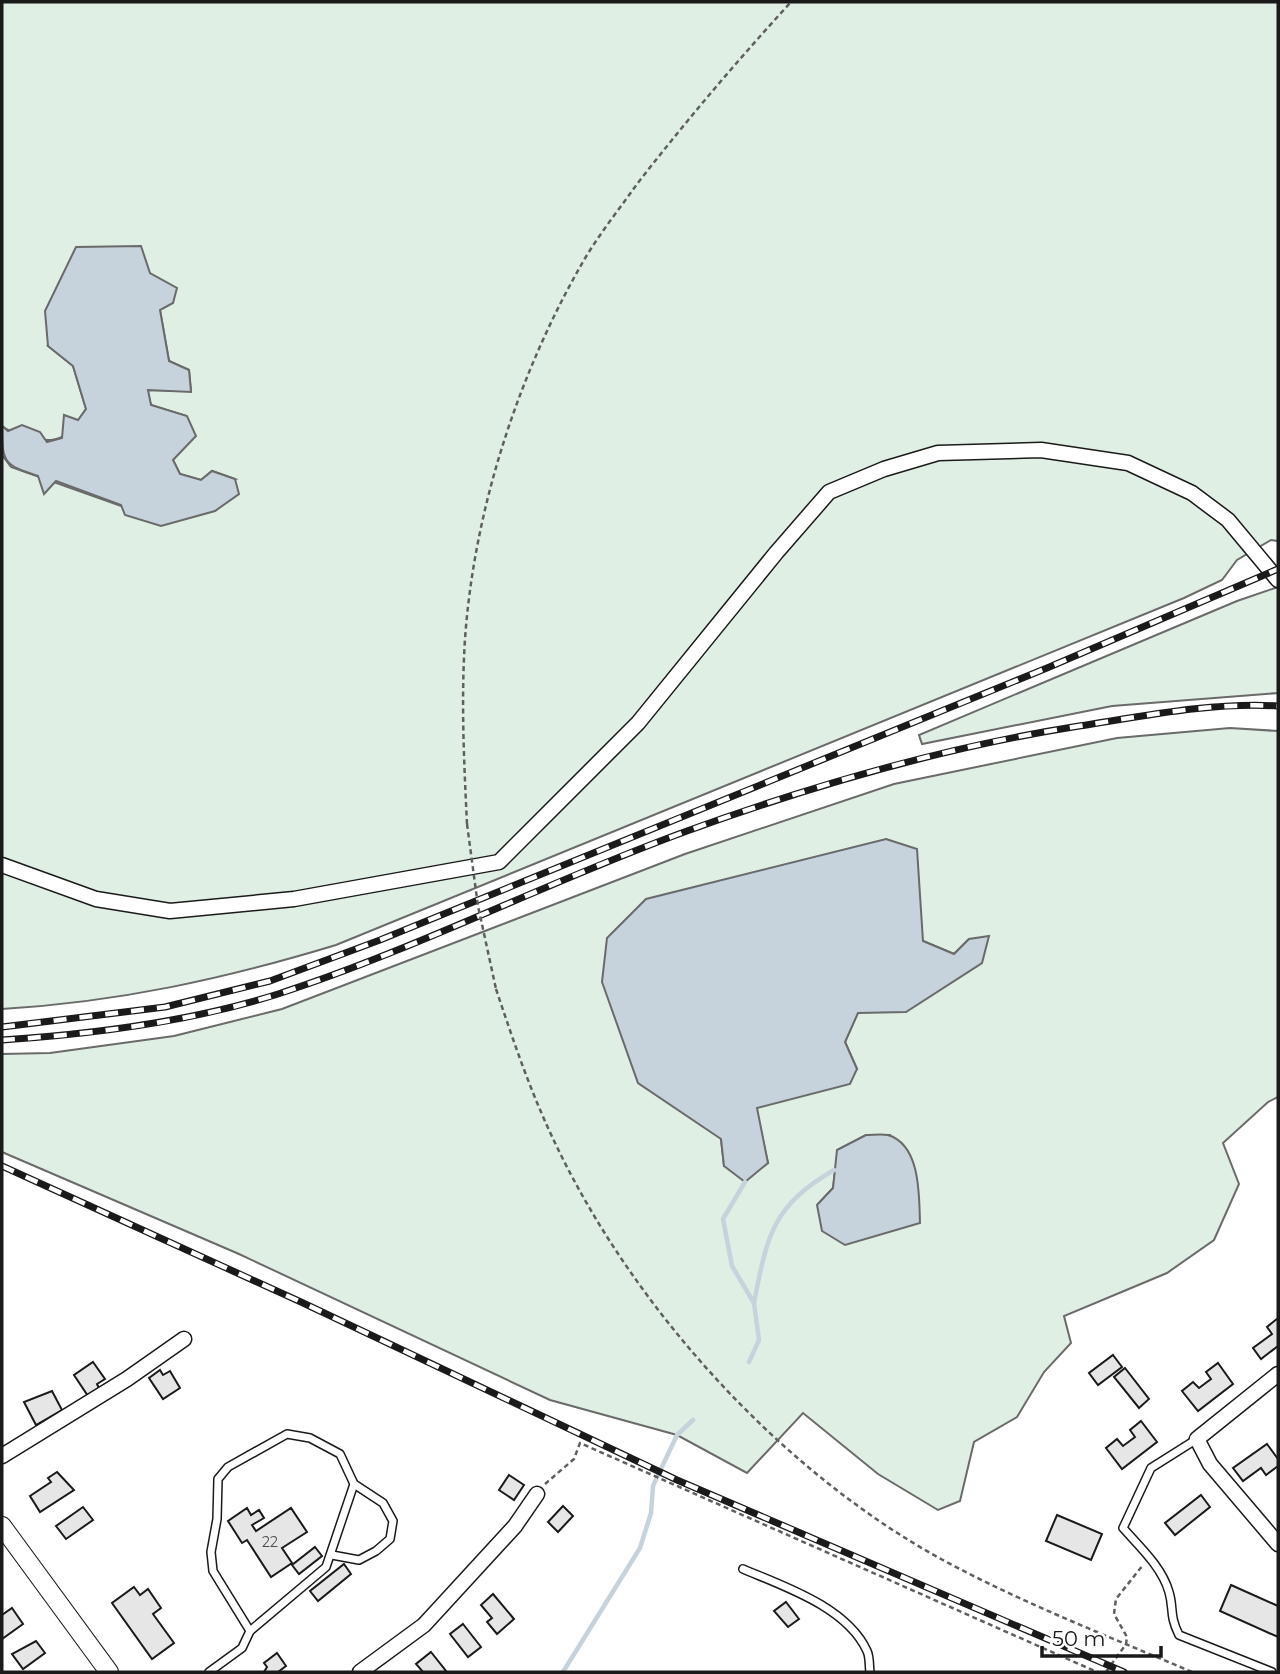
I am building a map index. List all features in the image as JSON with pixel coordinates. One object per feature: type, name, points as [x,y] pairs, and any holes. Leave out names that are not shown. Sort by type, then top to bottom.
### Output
[{"type":"street","points":[[2,865],[96,899],[170,911],[294,899],[426,873],[499,862],[638,723],[829,492],[884,468],[938,453],[1041,450],[1128,463],[1192,493],[1228,520],[1278,580]]},
{"type":"street","points":[[2,1456],[127,1379],[184,1339]]},
{"type":"street","points":[[1278,1374],[1197,1438],[1210,1464],[1278,1544]]},
{"type":"street","points":[[360,1672],[424,1625],[515,1526],[537,1494]]},
{"type":"street","points":[[2,1526],[108,1672]]},
{"type":"lane","points":[[250,1631],[213,1571],[211,1552],[217,1518],[218,1479],[228,1467],[287,1434],[310,1438],[340,1454],[354,1484],[383,1503],[393,1521],[390,1539],[376,1551],[359,1560],[332,1555]]},
{"type":"lane","points":[[1197,1438],[1151,1468],[1123,1528],[1149,1559],[1169,1593],[1170,1616],[1179,1635],[1272,1672]]},
{"type":"lane","points":[[209,1672],[242,1648],[250,1631],[326,1567],[354,1484]]},
{"type":"lane","points":[[743,1569],[816,1601],[846,1625],[867,1651],[870,1672]]},
{"type":"path","points":[[791,2],[680,129],[580,266],[538,354],[503,446],[480,536],[465,637],[462,732],[467,824],[478,905],[496,989],[523,1070],[557,1148],[607,1236],[661,1313],[731,1396],[777,1440],[828,1482],[938,1558],[1031,1604],[1192,1672]]},
{"type":"path","points":[[537,1494],[574,1459],[580,1443],[1097,1672]]},
{"type":"path","points":[[1106,1672],[1126,1644],[1126,1637],[1114,1614],[1114,1606],[1124,1587],[1149,1559]]},
{"type":"green space","points":[[2,2],[1278,2],[1278,541],[1271,540],[1237,560],[1222,580],[1184,598],[336,945],[212,978],[130,995],[2,1009],[2,455],[11,467],[121,506],[235,479],[212,471],[201,480],[180,474],[173,460],[186,416],[151,405],[147,390],[191,391],[189,370],[169,361],[160,310],[48,346],[73,366],[86,409],[68,432],[48,440],[14,433],[2,426]]},
{"type":"green space","points":[[1278,587],[1278,693],[1112,706],[922,744],[919,735],[1237,601]]},
{"type":"green space","points":[[1230,728],[1278,731],[1278,1097],[1268,1102],[1223,1143],[1239,1184],[1214,1240],[1167,1273],[1064,1316],[1071,1343],[1044,1372],[1017,1417],[974,1442],[960,1501],[938,1510],[878,1474],[803,1413],[747,1473],[677,1435],[550,1400],[239,1254],[2,1152],[2,1054],[50,1053],[174,1036],[282,1009],[685,854],[894,784],[1117,738]],"holes":[[[969,939],[906,1012],[858,1012],[845,1042],[857,1069],[756,1108],[768,1163],[724,1166],[721,1139],[923,941],[954,954]],[[866,1135],[889,1135],[817,1205],[833,1188],[838,1150]]]},
{"type":"shaded area","points":[[141,246],[150,273],[177,288],[173,303],[160,310],[169,361],[189,370],[191,392],[148,390],[151,405],[187,416],[196,436],[173,460],[180,474],[201,480],[212,471],[235,479],[239,494],[215,511],[161,526],[125,515],[121,505],[56,481],[44,494],[38,476],[18,469],[7,461],[2,438],[2,426],[8,431],[22,425],[40,432],[47,442],[62,438],[64,415],[78,420],[86,409],[73,366],[48,346],[45,311],[76,247]]},
{"type":"shaded area","points":[[886,839],[917,849],[923,941],[954,954],[969,939],[989,936],[982,963],[906,1012],[858,1013],[845,1042],[857,1069],[850,1084],[757,1108],[768,1163],[745,1182],[724,1166],[721,1139],[638,1083],[602,982],[607,938],[646,899]]},
{"type":"shaded area","points":[[866,1135],[888,1135],[907,1149],[916,1173],[920,1223],[845,1245],[822,1231],[817,1205],[833,1188],[837,1150]]},
{"type":"building","points":[[1278,1318],[1278,1346],[1261,1359],[1253,1348],[1272,1334],[1267,1327]]},
{"type":"building","points":[[1113,1355],[1122,1367],[1098,1385],[1089,1373]]},
{"type":"building","points":[[93,1362],[105,1379],[97,1384],[99,1388],[88,1396],[74,1375]]},
{"type":"building","points":[[1218,1363],[1233,1384],[1198,1411],[1182,1391],[1193,1382],[1199,1388],[1211,1379],[1206,1372]]},
{"type":"building","points":[[1125,1368],[1149,1399],[1139,1408],[1114,1377]]},
{"type":"building","points":[[160,1370],[163,1375],[170,1371],[180,1388],[163,1399],[149,1378]]},
{"type":"building","points":[[52,1391],[62,1410],[36,1425],[24,1402]]},
{"type":"building","points":[[1141,1421],[1157,1442],[1122,1469],[1106,1448],[1117,1439],[1123,1446],[1135,1437],[1130,1430]]},
{"type":"building","points":[[1267,1444],[1278,1459],[1278,1466],[1266,1475],[1261,1468],[1243,1481],[1233,1468]]},
{"type":"building","points":[[57,1472],[74,1490],[40,1512],[30,1496],[51,1482],[48,1478]]},
{"type":"building","points":[[509,1475],[524,1485],[514,1500],[499,1490]]},
{"type":"building","points":[[1201,1495],[1210,1507],[1175,1535],[1165,1523]]},
{"type":"building","points":[[563,1506],[573,1516],[558,1532],[548,1522]]},
{"type":"building","points":[[83,1507],[93,1520],[66,1539],[56,1526]]},
{"type":"building","points":[[247,1508],[251,1515],[259,1510],[264,1518],[252,1525],[256,1531],[291,1508],[307,1532],[282,1548],[292,1563],[271,1577],[247,1540],[242,1543],[228,1521]]},
{"type":"building","points":[[1057,1515],[1102,1534],[1091,1560],[1046,1541]]},
{"type":"building","points":[[315,1547],[322,1556],[299,1574],[292,1565]]},
{"type":"building","points":[[344,1564],[351,1574],[318,1601],[310,1591]]},
{"type":"building","points":[[1231,1585],[1278,1606],[1278,1637],[1220,1611]]},
{"type":"building","points":[[134,1587],[140,1595],[148,1589],[161,1608],[153,1614],[174,1643],[152,1659],[112,1603]]},
{"type":"building","points":[[493,1594],[514,1619],[497,1634],[487,1622],[492,1618],[481,1605]]},
{"type":"building","points":[[786,1602],[799,1619],[788,1627],[774,1611]]},
{"type":"building","points":[[12,1608],[23,1624],[2,1639],[2,1615]]},
{"type":"building","points":[[463,1624],[481,1647],[468,1657],[450,1634]]},
{"type":"building","points":[[36,1641],[45,1653],[23,1669],[12,1654]]},
{"type":"building","points":[[431,1652],[446,1671],[423,1672],[416,1664]]},
{"type":"building","points":[[277,1653],[286,1666],[278,1672],[264,1672],[267,1667],[264,1663]]},
{"type":"waterway","points":[[754,1303],[763,1259],[785,1210],[813,1183],[834,1170]]},
{"type":"waterway","points":[[745,1182],[723,1219],[732,1266],[754,1303],[759,1340],[749,1362]]},
{"type":"waterway","points":[[563,1672],[640,1548],[651,1513],[653,1486],[677,1435],[693,1420]]},
{"type":"railway","points":[[2,1027],[165,1007],[270,981],[380,940],[1047,668],[1278,569]]},
{"type":"railway","points":[[2,1040],[142,1025],[211,1012],[278,994],[381,957],[584,871],[687,831],[880,769],[979,745],[1128,718],[1204,708],[1278,706]]},
{"type":"railway","points":[[2,1166],[301,1302],[677,1480],[1124,1672]]}]
